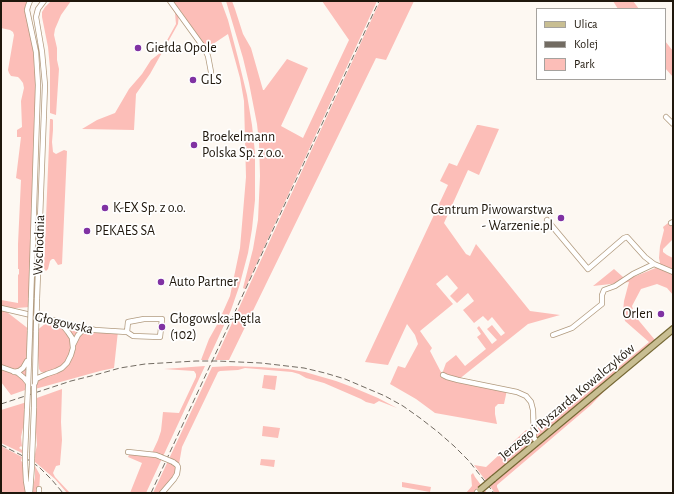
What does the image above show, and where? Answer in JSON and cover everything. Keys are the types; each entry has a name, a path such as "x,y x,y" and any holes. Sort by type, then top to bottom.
{"main road":[{"name":"Jerzego i Ryszarda Kowalczyków","path":"478,492 673,329"}],"street":[{"name":"Wschodnia","path":"29,493 26,481 25,454 38,77 35,46 27,10 30,1"},
{"name":"Wschodnia","path":"29,493 32,465 44,80 42,52 36,17 38,10 44,1"},
{"path":"170,1 204,48 208,56 211,72"},
{"path":"666,117 673,124"},
{"path":"547,220 588,269 627,237 645,257 654,264 673,272"},
{"path":"553,335 572,328 602,304 602,295 604,290 615,286 633,274 654,264"},
{"name":"Głogowska","path":"1,308 101,331 127,332 133,336 160,337 162,319 144,319 128,322 127,332"},
{"path":"50,320 60,324 67,330 72,338 73,346"},
{"path":"34,384 37,379 47,374 56,372 65,366 78,335 86,328"},
{"path":"14,372 23,368 29,357"},
{"path":"35,366 41,372 47,374"},
{"path":"1,367 23,376 28,385"},
{"path":"442,375 458,380 517,392 526,396 531,402 534,410 534,438 537,442"},
{"path":"128,452 156,455 177,465 177,474 162,493"}],"green space":[{"path":"1,1 30,1 28,6 37,60 30,307 3,309 30,330 28,389 11,395 1,382 1,300 18,303 18,244 21,180 16,178 21,137 17,137 17,130 22,127 21,101 24,88 20,79 18,77 11,76 8,70 14,35 10,30 1,28"},
{"path":"51,1 71,1 61,15 54,35 59,69 56,115 50,113 50,68 48,47 42,17 42,12"},
{"path":"167,1 221,1 228,20 238,58 247,95 252,125 255,153 255,200 248,253 231,310 208,360 201,360 209,339 230,296 240,248 246,177 244,101 240,78 228,34 207,48 178,8 176,9 179,14 178,24 150,74 136,94 134,130 82,129 97,120 115,113 129,89 142,74 151,60 160,53 176,24 175,13"},
{"path":"226,1 232,1 243,34 251,48 263,90 287,59 308,68 281,126 303,138 349,40 322,1 377,1 245,289 243,288 253,249 258,220 260,176 259,142 249,83"},
{"path":"380,1 414,1 386,60 376,58 229,360 215,360"},
{"path":"613,1 633,1 638,8 617,8"},
{"path":"666,42 673,51 673,77 666,69"},
{"path":"50,119 53,120 53,152 56,154 64,150 67,151 62,264 58,265 54,259 52,259 46,271 44,268"},
{"path":"477,125 499,129 479,175 468,170 444,223 466,254 470,256 476,244 530,311 560,315 528,324 458,380 507,390 504,404 498,404 495,407 497,424 435,413 416,399 390,384 398,366 405,368 418,344 415,335 407,324 388,365 365,362 448,185 440,181 449,163 457,166","holes":["447,275 458,288 450,296 457,303 468,293 474,301 463,310 474,323 483,316 488,321 492,317 505,333 501,336 492,325 487,329 497,340 492,344 479,326 477,328 481,334 477,337 486,349 465,366 456,355 446,363 442,374 430,351 432,348 420,331 453,304 436,284"]},
{"path":"673,219 673,239 663,249 663,252 673,258 673,295 667,288 657,284 641,289 632,306 635,316 655,340 657,338 658,341 613,382 591,405 497,485 500,493 495,493 474,465 486,467 526,430 534,431 564,406 575,403 649,342 625,321 623,312 624,301 629,282 593,286 614,269 623,277 627,278 658,267 660,263 660,246 664,230 663,227"},
{"path":"50,320 95,330 118,331 114,368 35,389 35,383 46,373 41,372 39,369 36,350 36,331"},
{"path":"205,366 146,493 130,493 142,463 128,457 130,453 151,455 161,431 163,412 179,413 196,377 194,371 164,369"},
{"path":"231,366 288,369 305,372 352,387 397,408 379,401 374,404 366,402 324,383 292,372 245,368 220,371 218,372 182,447 178,470 162,493 153,493 212,367"},
{"path":"264,375 277,376 275,390 262,388"},
{"path":"62,389 62,440 60,465 56,466 53,473 70,493 67,493 55,479 35,462 37,445 34,399"},
{"path":"27,402 21,437 22,447 21,446 19,448 22,450 22,453 1,443 1,410"},
{"path":"263,426 280,428 278,438 262,436"},
{"path":"1,446 22,457 21,461 23,462 24,478 28,493 1,493"},
{"path":"261,459 275,460 274,467 260,465"},
{"path":"35,466 40,475 39,493 32,493 35,477"},
{"path":"473,473 487,493 466,493 472,486 471,475"},
{"path":"402,482 431,487 430,492 402,487"}],"railway":[{"path":"151,493 379,1"},
{"path":"1,404 71,381 120,368 145,364 217,361 261,363 304,368 345,379 385,396 403,406 454,446 469,461 494,493"},
{"path":"1,445 21,455 39,467 63,493"}],"place":[{"name":"Giełda Opole","path":"138,48"},
{"name":"GLS","path":"193,80"},
{"name":"Broekelmann Polska Sp. z o.o.","path":"194,145"},
{"name":"K-EX Sp. z o.o.","path":"105,208"},
{"name":"Centrum Piwowarstwa - Warzenie.pl","path":"561,218"},
{"name":"PEKAES SA","path":"87,231"},
{"name":"Auto Partner","path":"161,282"},
{"name":"Orlen","path":"661,314"},
{"name":"Głogowska-Pętla (102)","path":"162,327"}]}
